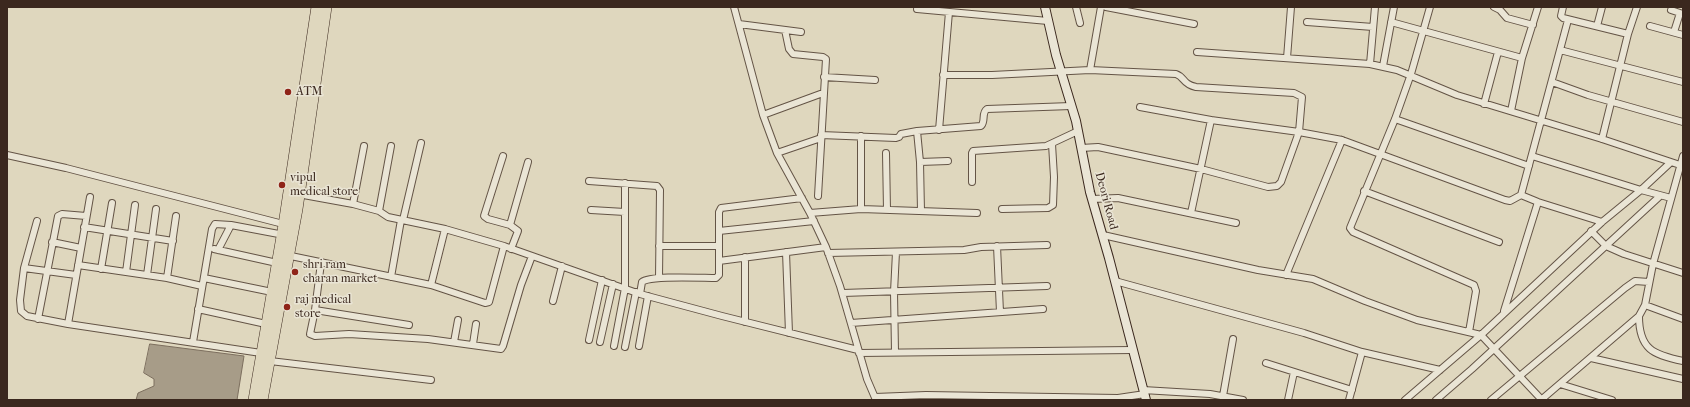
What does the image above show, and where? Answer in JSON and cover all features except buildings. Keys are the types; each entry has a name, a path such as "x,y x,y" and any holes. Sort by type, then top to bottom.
{"highway":[{"path":"294,194 317,7"},
{"path":"254,400 272,292 288,231 326,7"},
{"path":"262,400 270,361 281,258"}],"street":[{"path":"734,7 764,115 777,153 810,213 827,250 842,293 866,379 876,398 926,395 1118,398 1145,395 1210,394 1243,400"},
{"name":"Deori Road","path":"1045,7 1078,131 1092,199 1103,235 1145,395"},
{"path":"1076,7 1080,23"},
{"path":"1090,70 1101,7"},
{"path":"1106,7 1194,24"},
{"path":"1287,58 1291,7"},
{"path":"1370,64 1375,7"},
{"path":"1383,66 1394,7"},
{"path":"1430,7 1395,119 1350,226 1351,230 1474,285 1476,291 1469,332"},
{"path":"1494,7 1500,10 1507,18 1533,25"},
{"path":"1511,111 1522,58 1538,7"},
{"path":"1562,7 1561,16 1568,20 1628,34"},
{"path":"1597,26 1602,7"},
{"path":"1602,139 1628,34 1637,7"},
{"path":"916,9 1048,21"},
{"path":"1671,10 1681,14 1674,32"},
{"path":"939,130 943,74 950,12"},
{"path":"1140,107 1211,120 1299,132 1342,140 1510,201 1521,195 1542,122 1568,20"},
{"path":"1306,22 1373,27"},
{"path":"1391,22 1522,58"},
{"path":"739,24 801,32"},
{"path":"1650,26 1683,35"},
{"path":"785,30 790,49 793,54 825,58 826,62 818,196"},
{"path":"1560,50 1683,82"},
{"path":"1197,52 1383,66 1410,74 1457,95 1602,139 1670,163 1680,165"},
{"path":"1484,104 1498,52"},
{"path":"943,74 992,74 1090,70 1176,74 1181,77 1185,84 1196,88 1294,93 1302,97 1299,132 1281,182 1277,186 1268,187 1201,169 1098,147 1081,148"},
{"path":"824,76 875,80"},
{"path":"1552,82 1683,122"},
{"path":"764,115 823,93"},
{"path":"777,153 821,136 896,138 902,134 917,131 981,126 984,122 984,112 987,109 1071,106"},
{"path":"1395,119 1529,166"},
{"path":"1191,213 1211,120"},
{"path":"917,131 920,162 921,211"},
{"path":"972,182 973,151 1046,146 1078,131"},
{"path":"861,136 861,209"},
{"path":"1286,275 1342,140"},
{"path":"390,277 421,143"},
{"path":"1002,209 1048,208 1053,205 1054,177 1052,144"},
{"path":"353,204 364,146"},
{"path":"379,211 391,146"},
{"path":"886,153 887,210"},
{"path":"7,155 66,168 288,231"},
{"path":"503,156 484,216 488,219 510,225 518,233 511,249"},
{"path":"1532,156 1670,198"},
{"path":"1103,235 1286,275 1313,279 1390,311 1417,320 1481,335 1495,348 1542,400 1639,316 1645,305 1653,264 1670,198 1683,156"},
{"path":"920,162 948,161"},
{"path":"510,225 528,162"},
{"path":"1405,400 1481,335 1591,231 1641,190 1670,163"},
{"path":"589,180 657,186 660,190 659,278"},
{"path":"614,346 625,288 625,183"},
{"path":"1364,191 1499,242"},
{"path":"294,194 353,204 379,211 388,217 445,229 504,246 648,296 859,351 1132,350"},
{"path":"1521,195 1538,202 1602,222"},
{"path":"1436,400 1495,348 1660,196"},
{"path":"68,324 90,197"},
{"path":"626,347 642,281 659,278 716,278 719,275 719,212 721,208 724,206 802,198"},
{"path":"1092,199 1118,198 1236,223"},
{"path":"1504,313 1538,202"},
{"path":"101,268 112,203"},
{"path":"126,272 135,205"},
{"path":"147,275 156,209"},
{"path":"810,213 861,209 977,213"},
{"path":"591,210 625,212"},
{"path":"38,319 52,242 59,215 86,216"},
{"path":"167,278 176,216"},
{"path":"37,221 24,268 20,300 21,311 27,316 68,324 261,353"},
{"path":"719,231 814,221"},
{"path":"192,342 208,248 212,229 215,224 288,231"},
{"path":"218,250 230,225"},
{"path":"84,227 173,241"},
{"path":"431,285 445,229"},
{"path":"1591,231 1606,246 1624,254 1683,273"},
{"path":"52,242 81,248"},
{"path":"719,260 786,252 827,250 896,252 964,250 997,246 1046,245"},
{"path":"208,248 321,263 431,285 485,303 489,302 504,246"},
{"path":"659,246 719,246"},
{"path":"997,246 1000,312"},
{"path":"786,252 789,332"},
{"path":"895,352 894,292 896,252"},
{"path":"321,263 315,310 310,334 315,336 349,334 454,342 498,349 503,346 521,285 532,256"},
{"path":"745,257 745,322"},
{"path":"78,265 167,278 202,286"},
{"path":"553,301 562,266"},
{"path":"24,268 76,275"},
{"path":"204,278 272,292"},
{"path":"589,340 602,280"},
{"path":"1115,281 1304,332 1362,352 1440,370"},
{"path":"1490,400 1635,281 1650,282"},
{"path":"600,342 613,284"},
{"path":"842,293 1047,286"},
{"path":"639,346 648,296"},
{"path":"1645,305 1683,319"},
{"path":"851,323 1043,308"},
{"path":"198,309 266,324"},
{"path":"315,310 409,325"},
{"path":"1639,316 1641,338 1646,346 1660,354 1683,362"},
{"path":"454,342 458,320"},
{"path":"474,344 476,324"},
{"path":"1223,396 1233,339"},
{"path":"1349,400 1362,352"},
{"path":"1592,358 1683,379"},
{"path":"270,361 431,380"},
{"path":"1266,363 1352,390"},
{"path":"1288,400 1294,372"},
{"path":"1560,384 1612,400"}],"shaded area":[{"path":"150,344 244,356 237,400 136,400 138,393 154,386 154,379 144,373"}],"place":[{"name":"ATM","path":"288,92"},
{"name":"vipul medical store","path":"282,185"},
{"name":"shri ram charan market","path":"295,272"},
{"name":"raj medical store","path":"287,307"}]}
